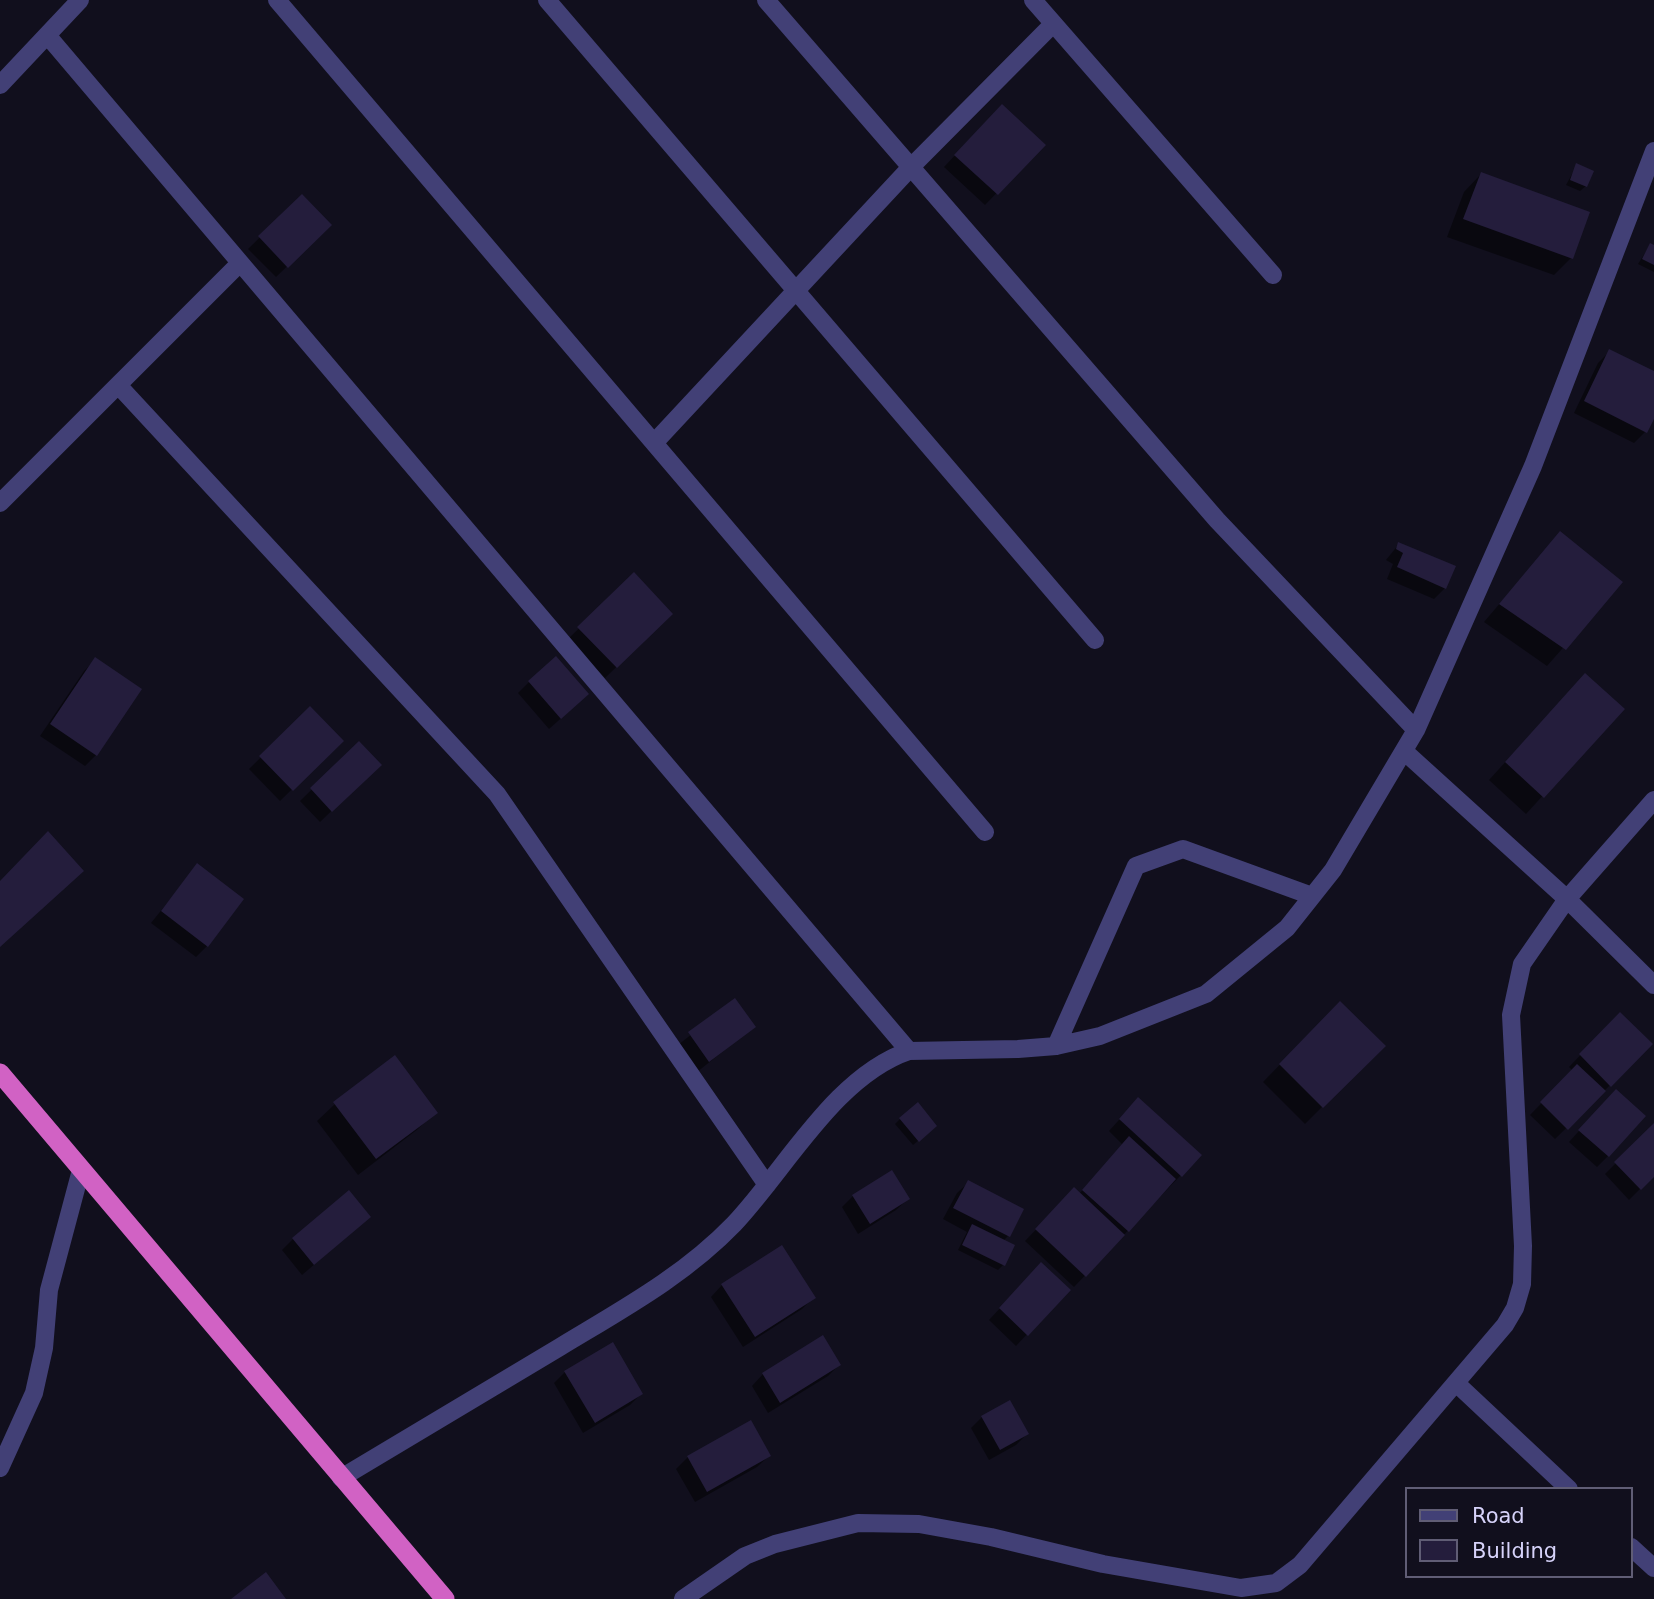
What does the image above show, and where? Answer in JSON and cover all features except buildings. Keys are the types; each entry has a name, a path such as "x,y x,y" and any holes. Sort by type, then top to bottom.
{"highway":[{"path":"2,1082 445,1599"}],"street":[{"path":"0,85 80,0"},
{"path":"277,0 985,832"},
{"path":"547,0 1095,640"},
{"path":"766,0 1217,520 1416,730"},
{"path":"1033,0 1273,275"},
{"path":"654,443 911,167 1053,24"},
{"path":"47,35 909,1051"},
{"path":"341,1478 639,1300 690,1265 733,1225 850,1087 888,1058 909,1051 1056,1046 1100,1036 1206,994 1287,928 1333,870 1416,730 1533,466 1654,151"},
{"path":"0,503 240,263"},
{"path":"118,385 497,793 767,1185"},
{"path":"1405,752 1567,899 1654,985"},
{"path":"683,1599 745,1556 775,1544 858,1524 919,1524 990,1537 1103,1564 1241,1588 1276,1583 1300,1565 1505,1325 1514,1308 1521,1284 1523,1246 1511,1015 1522,964 1567,899 1654,800"},
{"path":"1056,1046 1136,866 1182,849 1312,896"},
{"path":"0,1468 34,1393 44,1348 49,1290 80,1170"},
{"path":"1456,1383 1567,1487"},
{"path":"1633,1549 1654,1568"}]}
